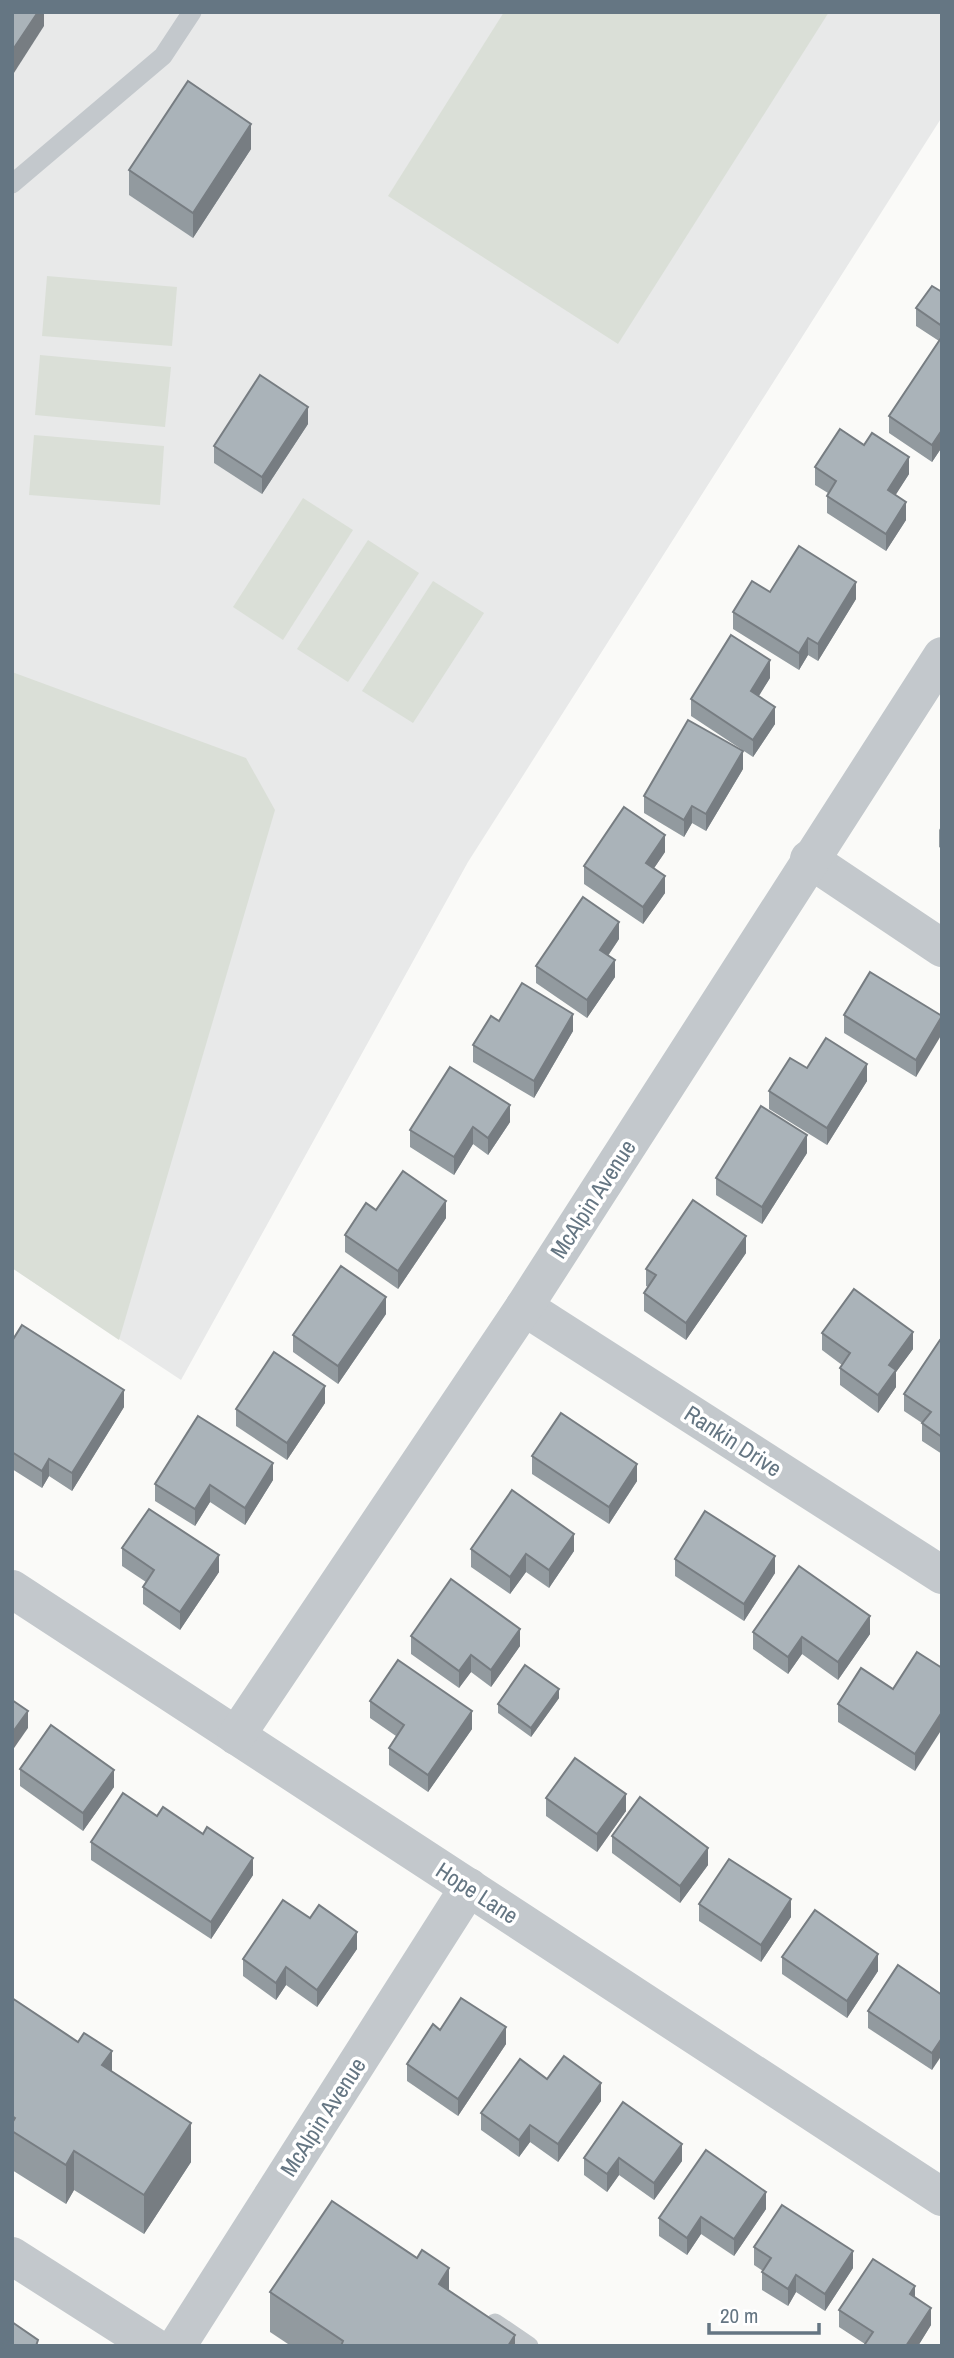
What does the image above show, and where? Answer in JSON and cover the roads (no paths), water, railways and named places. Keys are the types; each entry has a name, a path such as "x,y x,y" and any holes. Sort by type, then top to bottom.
{"street":[{"name":"McAlpin Avenue","path":"236,1736 524,1307 809,859 942,656"},
{"path":"809,859 942,948"},
{"name":"Rankin Drive","path":"524,1307 942,1575"},
{"name":"Hope Lane","path":"12,1589 942,2197"},
{"name":"McAlpin Avenue","path":"177,2346 469,1887"},
{"path":"12,2256 153,2346"}],"lane":[{"path":"12,184 163,56 192,12"},
{"path":"484,2316 529,2346"}]}
